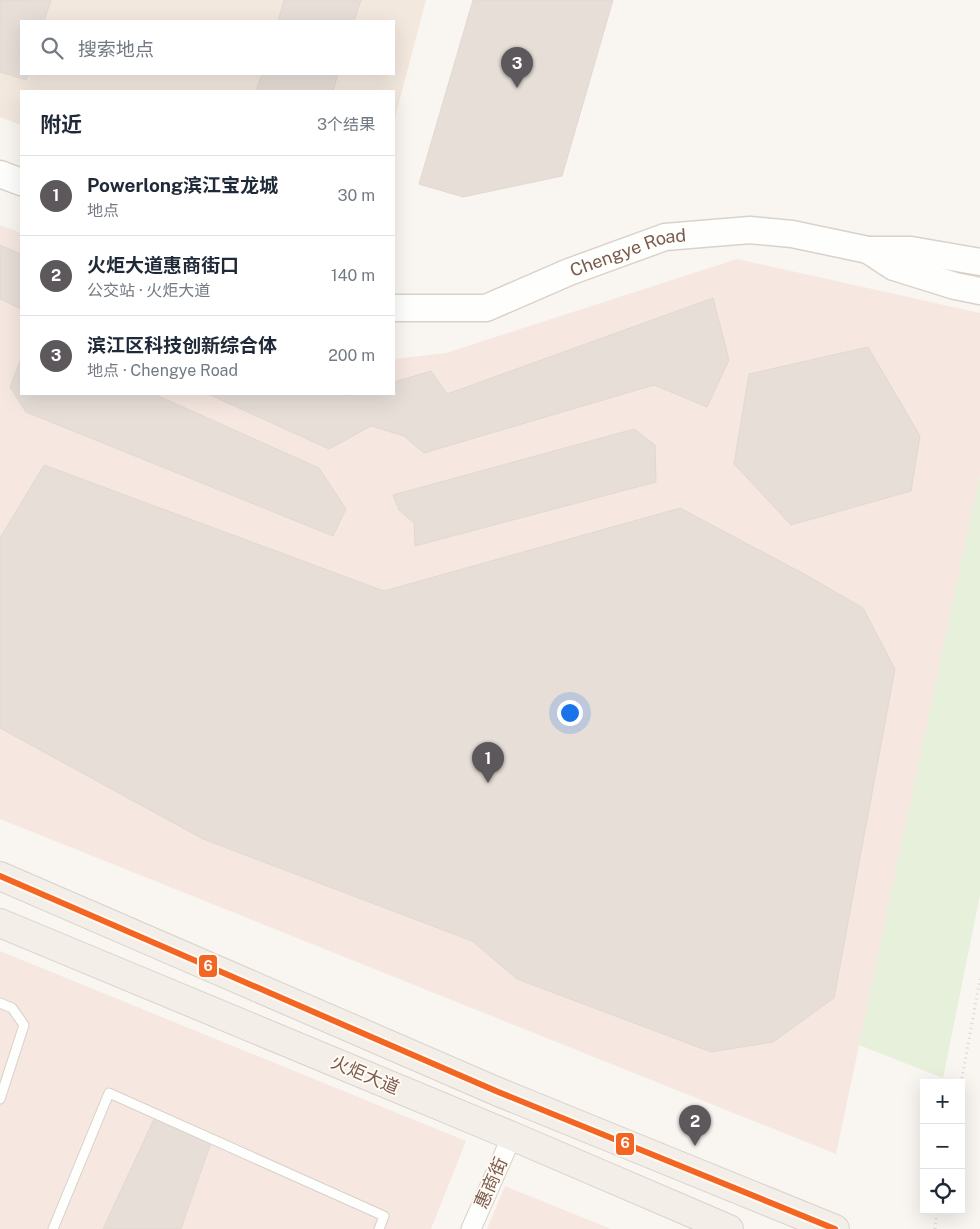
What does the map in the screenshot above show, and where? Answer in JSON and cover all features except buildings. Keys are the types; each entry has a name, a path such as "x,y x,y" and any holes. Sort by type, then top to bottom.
{"main road":[{"path":"0,876 496,1091 835,1229"},
{"name":"火炬大道","path":"0,923 512,1136 729,1229"}],"street":[{"path":"0,174 20,182"},
{"name":"Chengye Road","path":"395,308 486,308 569,272 665,237 750,230 792,234 868,250 911,250 980,262"},
{"name":"Chengye Road","path":"868,250 894,267 955,286 980,290"},
{"name":"惠商街","path":"471,1229 512,1136"}],"lane":[{"path":"0,1003 12,1008 24,1025 0,1099"},
{"path":"53,1229 109,1093 384,1216 379,1229"}],"path":[{"path":"962,1079 980,979"},
{"path":"935,1229 937,1214"}],"shaded area":[{"path":"0,0 426,0 395,117 395,90 20,90 20,125 0,117"},
{"path":"0,225 20,233 20,395 395,395 395,359 446,353 737,259 980,313 980,475 836,1154 0,819"},
{"path":"0,951 466,1141 431,1229 0,1229"},
{"path":"505,1186 611,1229 487,1229"}],"green space":[{"path":"980,475 980,895 943,1078 859,1045"}],"transit line":[{"name":"6","path":"0,876 496,1091 835,1229"}],"place":[{"name":"滨江区科技创新综合体","path":"517,88"},
{"name":"Powerlong滨江宝龙城","path":"488,783"},
{"name":"火炬大道惠商街口","path":"695,1146"}]}
